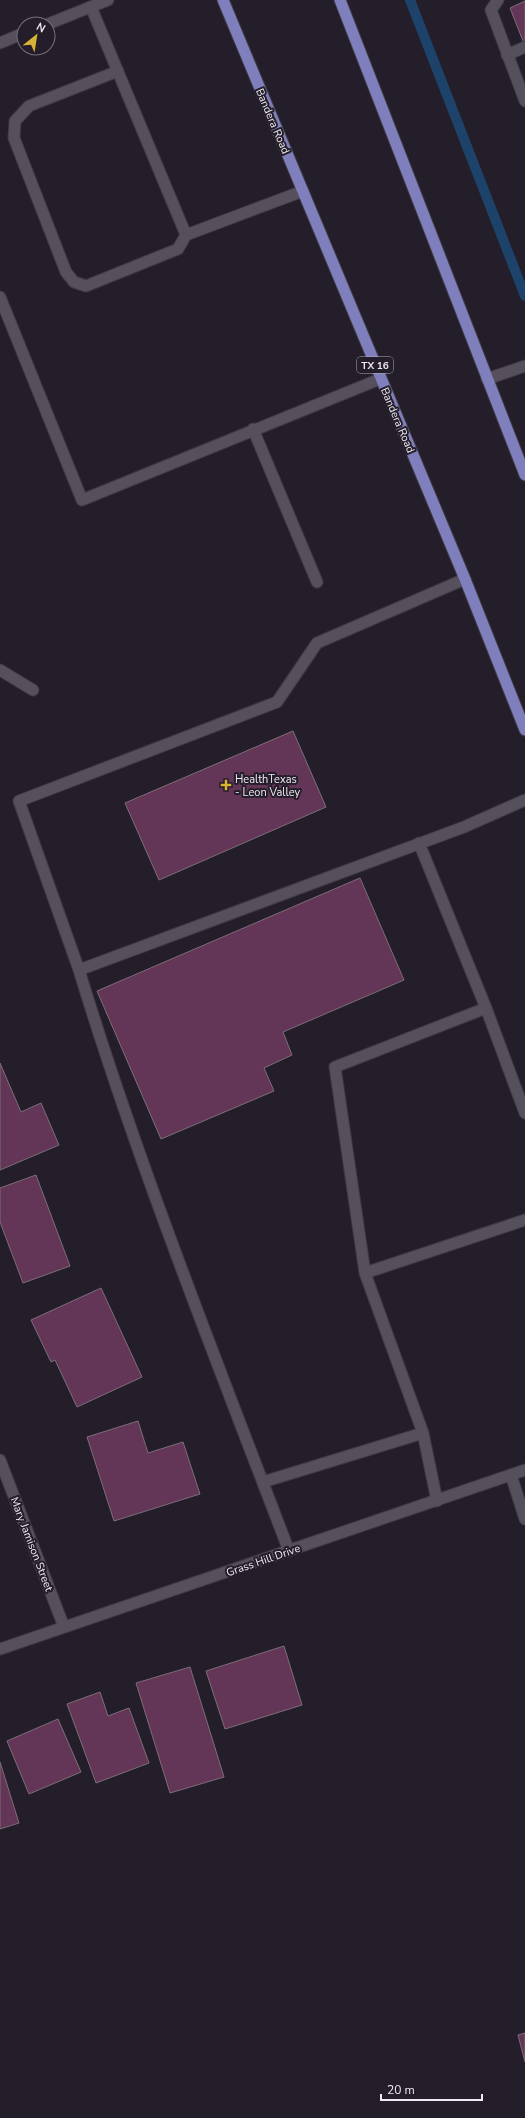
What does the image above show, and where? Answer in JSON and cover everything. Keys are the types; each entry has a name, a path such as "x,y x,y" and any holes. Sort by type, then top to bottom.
{"main road":[{"name":"Bandera Road","path":"223,0 380,379 465,579 525,730"},
{"path":"340,0 525,476"}],"street":[{"path":"56,21 108,0"},
{"path":"498,0 492,10 507,55 522,87 525,101"},
{"path":"91,7 186,235"},
{"path":"0,43 16,37"},
{"path":"507,55 525,47"},
{"path":"118,71 29,106 15,121 14,138 66,272 74,282 86,286 178,249 186,235 302,191"},
{"path":"0,297 82,500 253,429 380,379"},
{"path":"488,379 525,366"},
{"path":"253,429 317,582"},
{"path":"289,1551 190,1289 104,1052 79,970 18,801 277,702 317,643 465,579"},
{"path":"0,670 33,690"},
{"path":"79,970 464,827 525,800"},
{"path":"419,843 486,1008 525,1113"},
{"path":"437,1501 423,1432 365,1273 336,1067 486,1008"},
{"path":"365,1273 525,1220"},
{"path":"263,1482 423,1432"},
{"name":"Mary Jamison Street","path":"0,1460 64,1627"},
{"name":"Grass Hill Drive","path":"0,1649 525,1470"},
{"path":"511,1476 525,1519"}],"building":[{"path":"525,1 525,46 510,8"},
{"path":"293,731 326,807 159,880 125,803"},
{"path":"360,878 404,980 283,1032 292,1055 264,1068 274,1091 161,1139 97,991"},
{"path":"0,1063 21,1112 41,1103 59,1145 0,1170"},
{"path":"36,1175 70,1266 23,1283 0,1222 0,1188"},
{"path":"101,1288 142,1377 77,1407 55,1360 51,1362 31,1320"},
{"path":"138,1421 148,1453 183,1442 200,1494 114,1521 87,1437"},
{"path":"284,1646 302,1705 225,1729 206,1671"},
{"path":"190,1667 224,1777 170,1793 136,1683"},
{"path":"100,1692 108,1716 129,1708 149,1763 96,1783 67,1704"},
{"path":"58,1719 81,1772 29,1794 7,1741"},
{"path":"0,1762 19,1823 0,1829"},
{"path":"525,2033 525,2062 518,2035"}],"waterway":[{"path":"410,0 525,296"}],"place":[{"name":"HealthTexas - Leon Valley","path":"226,785"}]}
